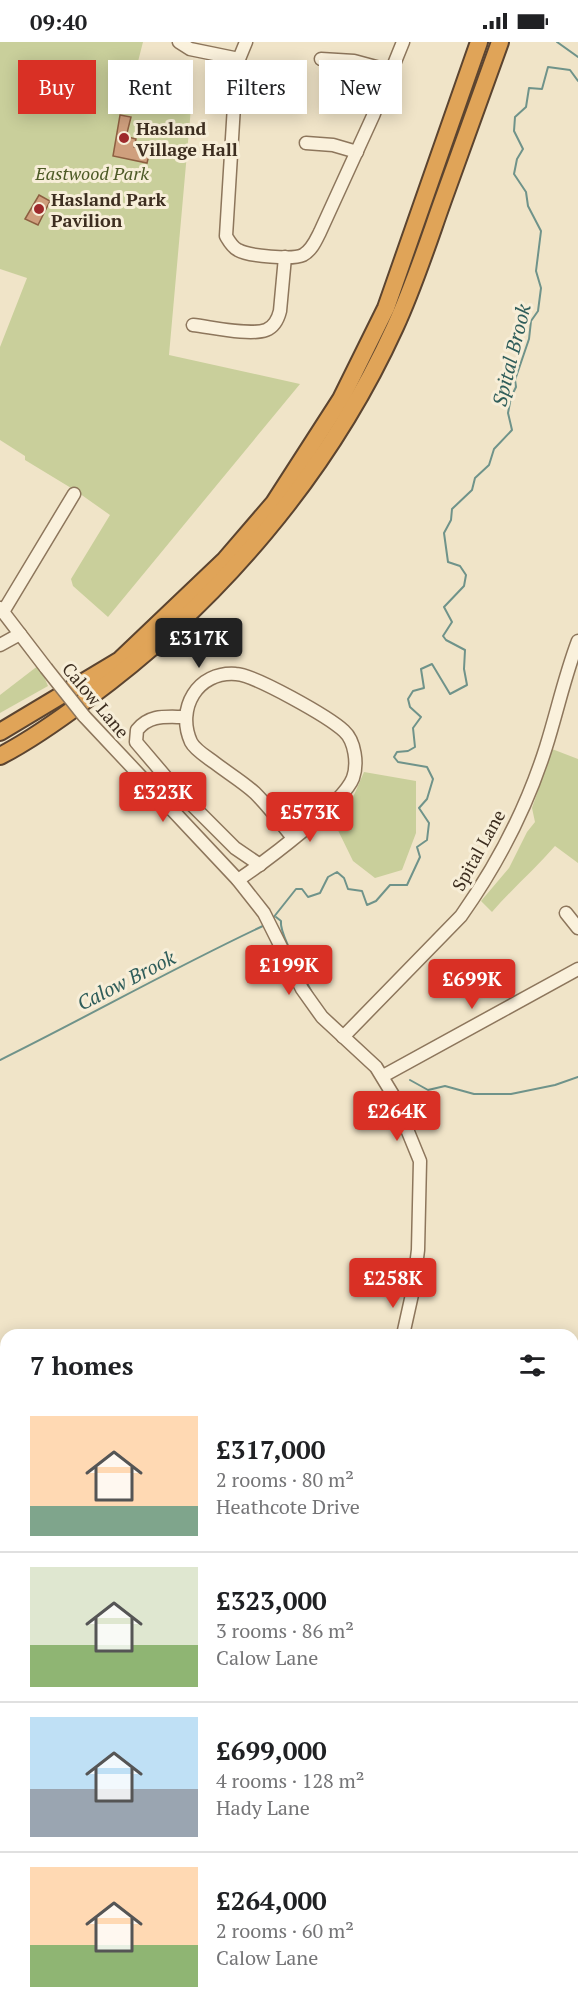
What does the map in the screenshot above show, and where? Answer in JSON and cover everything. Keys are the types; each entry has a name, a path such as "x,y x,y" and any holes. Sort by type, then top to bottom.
{"highway":[{"path":"0,732 120,660 225,560 274,502 341,399 386,308 479,42"},
{"path":"0,756 47,728 122,674 184,619 266,531 318,462 354,409 395,326 420,267 500,42"}],"street":[{"path":"179,42 190,49 238,59"},
{"path":"246,42 238,59 225,218 226,236 229,243 238,250 285,257 304,254 310,249 373,114"},
{"path":"396,60 403,42"},
{"path":"313,147 346,147 357,152"},
{"path":"193,325 208,322 259,331 274,324 278,319 282,299 285,257"},
{"path":"2,610 74,494"},
{"name":"Calow Lane","path":"2,610 84,717 238,879 264,913 302,989 322,1017 383,1076 409,1131 420,1161 418,1250 413,1290 404,1329"},
{"path":"0,645 20,634"},
{"name":"Spital Lane","path":"343,1037 461,916 511,834 546,748 578,640"},
{"path":"238,879 260,865 293,838 344,793 353,777 355,761 353,746 344,731 313,710 239,674 216,676 198,686 189,701 185,717 192,745 254,793 293,838"},
{"name":"Calow Lane","path":"185,717 147,719 136,730 135,742 176,789 235,848 260,865"},
{"path":"566,913 578,927"},
{"path":"383,1076 578,969"}],"green space":[{"name":"Eastwood Park","path":"0,42 143,42 138,60 108,60 108,114 190,114 169,355 300,384 108,617 73,586 71,579 110,515 25,460 25,456 0,440 0,347 27,278 0,269"},
{"path":"39,665 48,686 0,713 0,695"},
{"path":"552,749 578,759 578,863 555,846 492,912 481,901 509,868 527,832 535,822 532,808"},
{"path":"364,772 416,781 416,833 402,870 375,878 353,861 332,818 354,795"}],"building":[{"name":"Hasland Village Hall","path":"120,115 131,117 128,137 136,139 134,147 150,151 147,163 113,156"},
{"name":"Hasland Park Pavilion","path":"39,195 50,201 38,225 25,219"}],"waterway":[{"name":"Spital Brook","path":"557,42 578,57"},
{"name":"Spital Brook","path":"273,918 296,889 302,889 308,897 320,893 328,877 337,872 344,878 348,889 362,891 367,905 376,901 390,885 407,885 420,857 417,847 427,840 429,823 419,808 427,799 433,779 427,767 398,762 394,757 397,752 408,751 415,747 413,728 421,717 410,707 408,699 413,691 424,688 421,669 432,664 450,694 467,685 464,669 465,650 443,636 452,622 444,607 464,586 466,575 460,566 448,562 444,533 451,520 452,509 472,490 475,478 489,465 494,449 512,430 508,413 511,397 516,387 515,380 529,339 531,321 538,311 541,288 536,271 541,231 528,206 526,192 514,174 517,159 523,149 514,131 515,117 526,107 529,88 542,89 548,67 570,70 578,81"},
{"path":"276,917 281,921 281,928 288,946 313,994"},
{"name":"Calow Brook","path":"0,1060 265,925"},
{"path":"323,1009 331,1018"},
{"path":"410,1080 428,1090 445,1086 474,1094 511,1094 555,1085 578,1077"}],"place":[{"name":"Hasland Village Hall","path":"124,138"},
{"name":"Hasland Park Pavilion","path":"39,209"}]}
